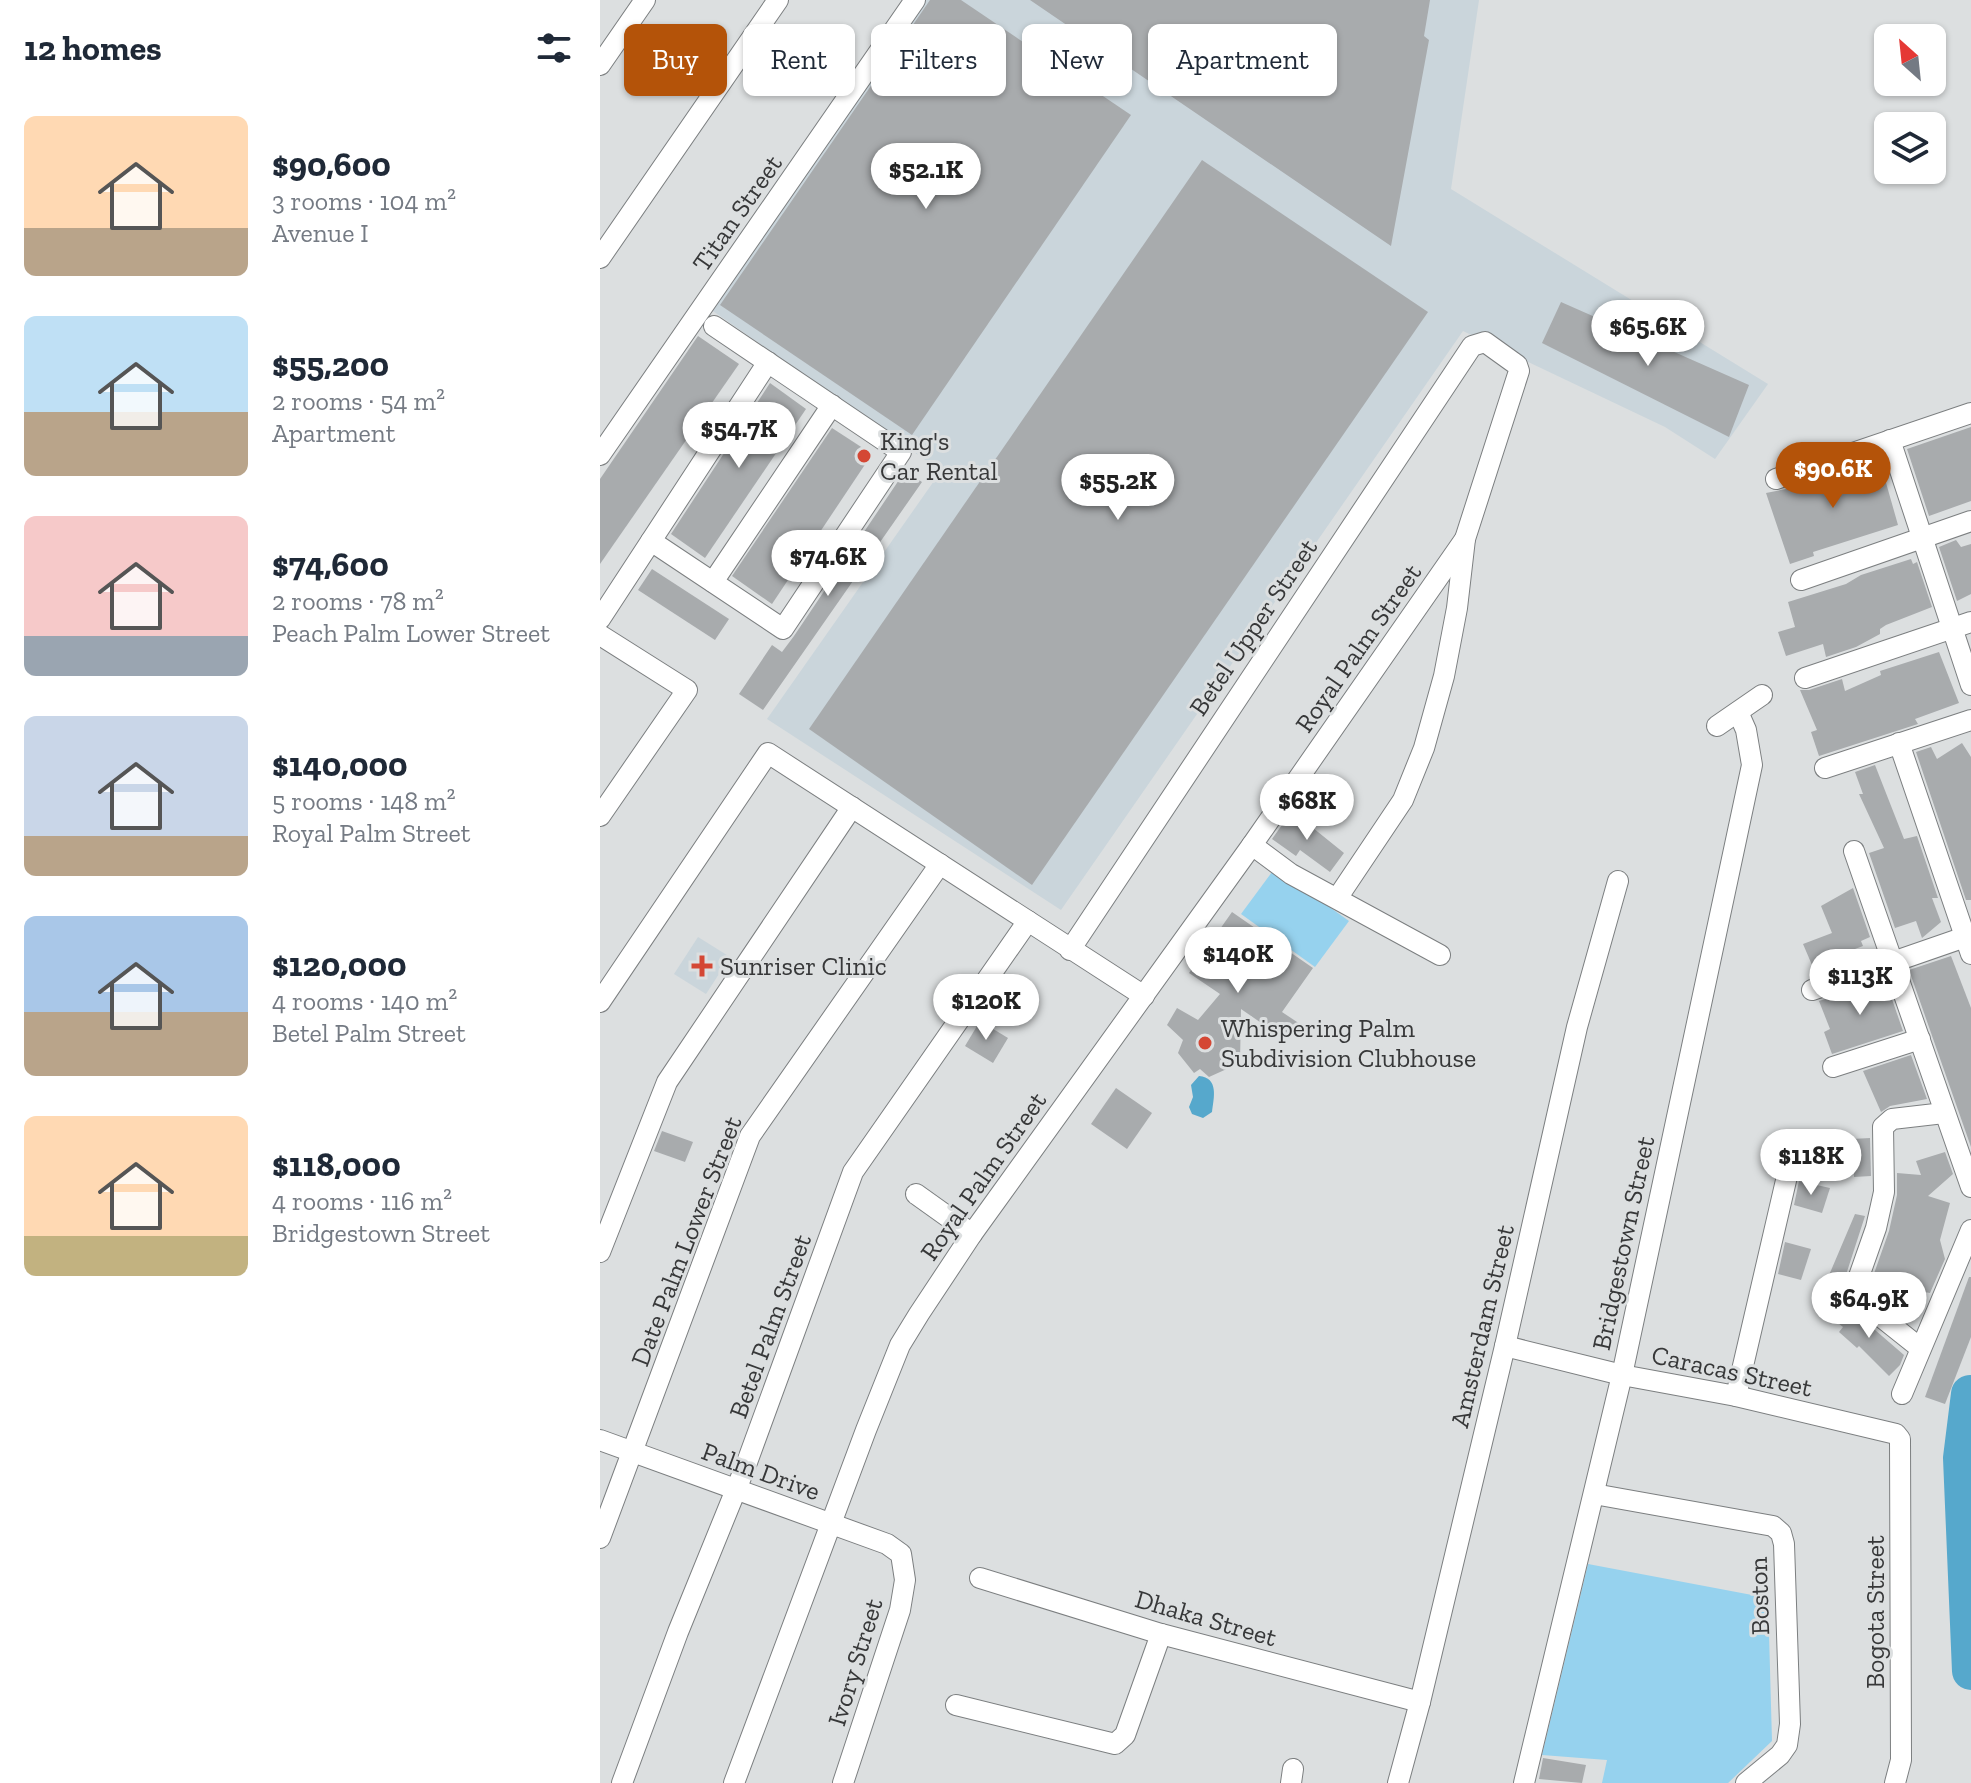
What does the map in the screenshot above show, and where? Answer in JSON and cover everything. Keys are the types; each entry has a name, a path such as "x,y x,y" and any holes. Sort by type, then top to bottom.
{"street":[{"path":"600,65 645,0"},
{"path":"600,258 778,0"},
{"name":"Titan Street","path":"600,455 915,0"},
{"path":"651,541 783,629 901,452 714,326"},
{"name":"Betel Upper Street","path":"1070,950 1472,346 1485,342 1517,365 1519,371 1465,539"},
{"path":"600,619 768,362"},
{"path":"713,582 832,405"},
{"path":"1776,479 1971,413"},
{"path":"1890,440 1923,538 1962,625 1971,685"},
{"path":"1801,580 1971,521"},
{"path":"1338,897 1403,800 1424,748 1444,676 1457,608 1465,539"},
{"name":"Royal Palm Street","path":"734,1783 900,1345 972,1234 1252,845 1465,539"},
{"path":"1805,678 1962,625"},
{"path":"600,635 687,690 600,816"},
{"path":"1717,726 1762,695"},
{"name":"Bridgestown Street","path":"1524,1783 1622,1375 1752,765 1746,730 1738,712"},
{"path":"1825,768 1971,720"},
{"path":"1812,990 1893,961 1969,942 1899,743"},
{"path":"600,1002 768,753 1144,996"},
{"path":"600,1252 667,1082 852,807"},
{"path":"1252,845 1291,874 1440,955"},
{"path":"1854,851 1971,1187"},
{"name":"Date Palm Lower Street","path":"600,1538 717,1219 755,1127 940,864"},
{"name":"Amsterdam Street","path":"1398,1783 1505,1346 1577,1027 1618,881"},
{"name":"Betel Palm Street","path":"622,1783 736,1489 853,1172 1028,921"},
{"path":"1833,1067 1920,1039"},
{"path":"1920,1348 1861,1301 1856,1285 1876,1228 1884,1192 1883,1127 1892,1119 1944,1113"},
{"path":"1736,1396 1794,1146"},
{"path":"916,1194 972,1234"},
{"path":"1902,1394 1970,1236"},
{"name":"Caracas Street","path":"1505,1346 1622,1375 1736,1396 1891,1432 1900,1439"},
{"name":"Bogota Street","path":"1895,1783 1901,1760 1900,1439"},
{"name":"Palm Drive","path":"600,1440 887,1544 901,1554"},
{"name":"Boston","path":"1594,1494 1773,1526 1781,1533 1784,1544 1790,1724 1787,1745 1780,1755 1746,1783"},
{"name":"Ivory Street","path":"843,1783 900,1610 905,1580 901,1554"},
{"name":"Dhaka Street","path":"980,1578 1161,1634 1420,1702"},
{"path":"956,1705 1115,1744 1125,1735 1161,1634"}],"shaded area":[{"path":"924,0 1479,0 1451,189 1768,384 1715,459 1665,427 1463,331 1061,910 767,719 941,471 710,309 871,77 871,96 1006,96 1006,24 907,24"},
{"path":"1275,868 1349,921 1315,967 1241,914"},
{"name":"Sunriser Clinic","path":"698,937 730,957 706,994 674,974"},
{"path":"1199,1076 1210,1080 1214,1089 1212,1112 1203,1118 1192,1114 1189,1107 1193,1097 1191,1085"},
{"path":"1588,1564 1768,1598 1772,1741 1728,1783 1602,1783 1607,1760 1542,1755"}],"building":[{"path":"930,0 961,0 996,24 913,24"},
{"path":"1030,0 1430,0 1424,36 1429,40 1391,246 1171,96 1337,96 1337,24 1148,24 1148,80 1132,70 1132,24 1065,24"},
{"path":"1006,30 1022,41 1022,96 1103,96 1131,115 912,435 720,305 871,86 871,96 1006,96"},
{"path":"1202,160 1428,312 1032,885 809,729"},
{"path":"1561,302 1749,385 1729,437 1542,343"},
{"path":"698,336 739,364 600,564 600,479"},
{"path":"770,383 806,409 705,558 671,534"},
{"path":"1971,427 1971,501 1929,516 1907,449"},
{"path":"832,428 872,454 772,604 732,576"},
{"path":"1879,458 1898,525 1813,552 1814,556 1790,564 1766,493 1791,488"},
{"path":"905,471 922,482 763,710 739,694 772,645 782,652 794,636"},
{"path":"1956,540 1961,547 1971,544 1971,594 1957,601 1939,547"},
{"path":"1911,559 1913,564 1917,562 1932,607 1886,625 1880,629 1880,634 1856,647 1826,657 1823,644 1786,656 1778,632 1795,627 1788,602"},
{"path":"652,569 729,619 715,640 638,590"},
{"path":"1939,652 1959,703 1915,719 1918,724 1819,756 1811,732 1817,730 1800,690 1842,679 1845,691 1881,675 1880,671"},
{"path":"1962,743 1971,757 1971,900 1966,900 1916,752 1931,747 1937,759"},
{"path":"1875,765 1904,839 1917,836 1938,898 1932,898 1941,922 1922,938 1916,921 1895,928 1869,853 1884,848 1859,794 1863,794 1855,772"},
{"path":"1292,811 1344,853 1330,872 1300,850 1296,856 1272,839"},
{"path":"1853,888 1870,937 1861,941 1863,946 1812,965 1803,944 1832,933 1821,906"},
{"path":"1232,912 1313,968 1282,1012 1300,1024 1290,1038 1272,1027 1270,1029 1241,1009 1240,1063 1209,1077 1200,1069 1194,1073 1178,1053 1183,1040 1167,1025 1177,1008 1198,1020 1220,994 1189,973"},
{"path":"1951,956 1971,1008 1971,1147 1909,970"},
{"path":"1885,979 1903,1031 1832,1054 1824,1032 1830,1029 1819,1001"},
{"path":"980,1021 1008,1038 993,1063 965,1046"},
{"path":"1911,1055 1927,1099 1890,1106 1881,1112 1863,1071"},
{"path":"1116,1088 1152,1113 1127,1149 1091,1124"},
{"path":"662,1131 693,1142 685,1162 654,1151"},
{"path":"1870,1138 1871,1176 1854,1177 1852,1139"},
{"path":"1945,1152 1953,1174 1928,1196 1950,1203 1940,1240 1945,1259 1930,1293 1919,1291 1907,1321 1872,1293 1870,1285 1889,1231 1897,1195 1897,1173 1921,1175 1916,1161"},
{"path":"1799,1181 1830,1188 1822,1213 1794,1205"},
{"path":"1855,1214 1865,1216 1844,1281 1847,1299 1826,1291 1824,1287"},
{"path":"1785,1242 1811,1249 1801,1280 1778,1274"},
{"path":"1969,1277 1971,1337 1945,1404 1925,1397"},
{"path":"1848,1303 1853,1311 1904,1355 1900,1365 1889,1376 1859,1346 1857,1348 1839,1332 1843,1327 1833,1319"},
{"path":"1543,1758 1586,1765 1582,1783 1539,1779"}],"waterway":[{"path":"1970,1394 1962,1458 1971,1671"}],"place":[{"name":"King's Car Rental","path":"864,456"},
{"name":"Sunriser Clinic","path":"702,966"},
{"name":"Whispering Palm Subdivision Clubhouse","path":"1205,1043"}]}
